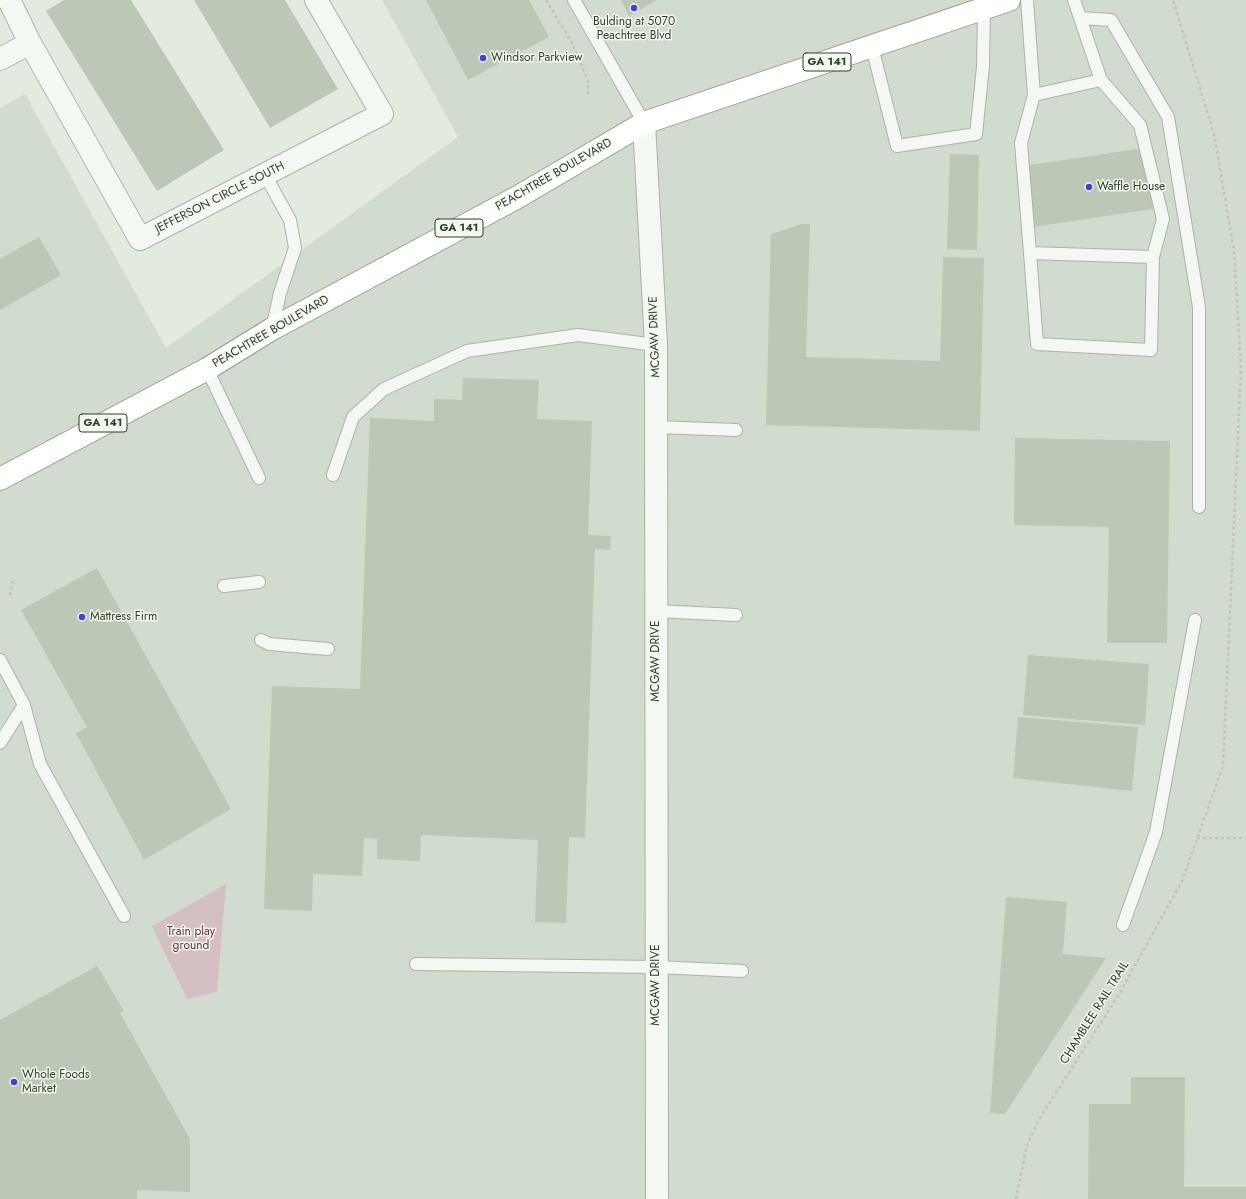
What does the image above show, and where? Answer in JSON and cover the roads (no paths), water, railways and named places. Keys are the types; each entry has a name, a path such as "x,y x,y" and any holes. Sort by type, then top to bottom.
{"highway":[{"name":"PEACHTREE BOULEVARD","path":"0,479 207,369 272,329 516,198 644,123 1009,0"}],"street":[{"name":"JEFFERSON CIRCLE SOUTH","path":"9,0 30,43 140,239 382,114 316,0"},
{"path":"0,59 30,43"},
{"name":"MCGAW DRIVE","path":"644,123 656,345 657,1199"}],"lane":[{"path":"574,0 644,123"},
{"path":"1027,0 1034,95 1021,143 1037,344 1150,350 1153,257 1163,219 1140,125 1101,80 1074,0"},
{"path":"872,47 897,146 976,134 983,67 984,8"},
{"path":"1080,18 1111,20 1168,117 1199,307 1199,507"},
{"path":"1034,95 1101,80"},
{"path":"265,174 290,220 295,248 280,293 272,329"},
{"path":"1030,253 1153,257"},
{"path":"333,475 353,417 384,389 467,351 578,335 656,345"},
{"path":"207,369 259,478"},
{"path":"656,427 736,430"},
{"path":"224,586 259,582"},
{"path":"656,611 736,615"},
{"path":"1123,925 1156,832 1195,620"},
{"path":"261,640 269,644 328,649"},
{"path":"0,660 24,704 40,764 124,916"},
{"path":"0,743 24,704"},
{"path":"416,964 656,967 742,971"}],"place":[{"name":"Bulding at 5070 Peachtree Blvd","path":"634,8"},
{"name":"Windsor Parkview","path":"483,58"},
{"name":"Waffle House","path":"1089,187"},
{"name":"Mattress Firm","path":"82,617"},
{"name":"Whole Foods Market","path":"14,1082"}],"park label":[{"name":"Train play ground","path":"191,939"}]}
